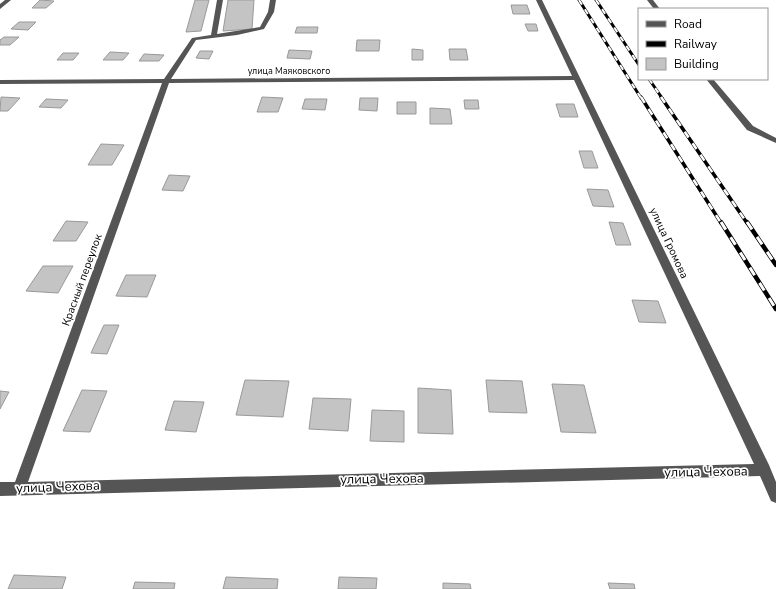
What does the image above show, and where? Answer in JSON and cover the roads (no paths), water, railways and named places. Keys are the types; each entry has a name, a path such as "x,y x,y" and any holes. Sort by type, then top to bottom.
{"street":[{"path":"0,7 8,0"},
{"path":"214,36 220,0"},
{"name":"Красный переулок","path":"19,488 166,81 194,39 244,34 262,28 271,12 273,0"},
{"name":"улица Громова","path":"539,0 776,496"},
{"path":"650,0 656,8"},
{"name":"улица Маяковского","path":"0,82 577,78"},
{"path":"710,80 750,128 776,141"},
{"name":"улица Чехова","path":"0,489 764,470"}],"railway":[{"path":"579,0 641,98"},
{"path":"596,0 638,63"},
{"path":"650,80 662,98"},
{"path":"641,97 721,223"},
{"path":"661,97 747,223"},
{"path":"721,222 776,309"},
{"path":"747,222 776,265"}]}
